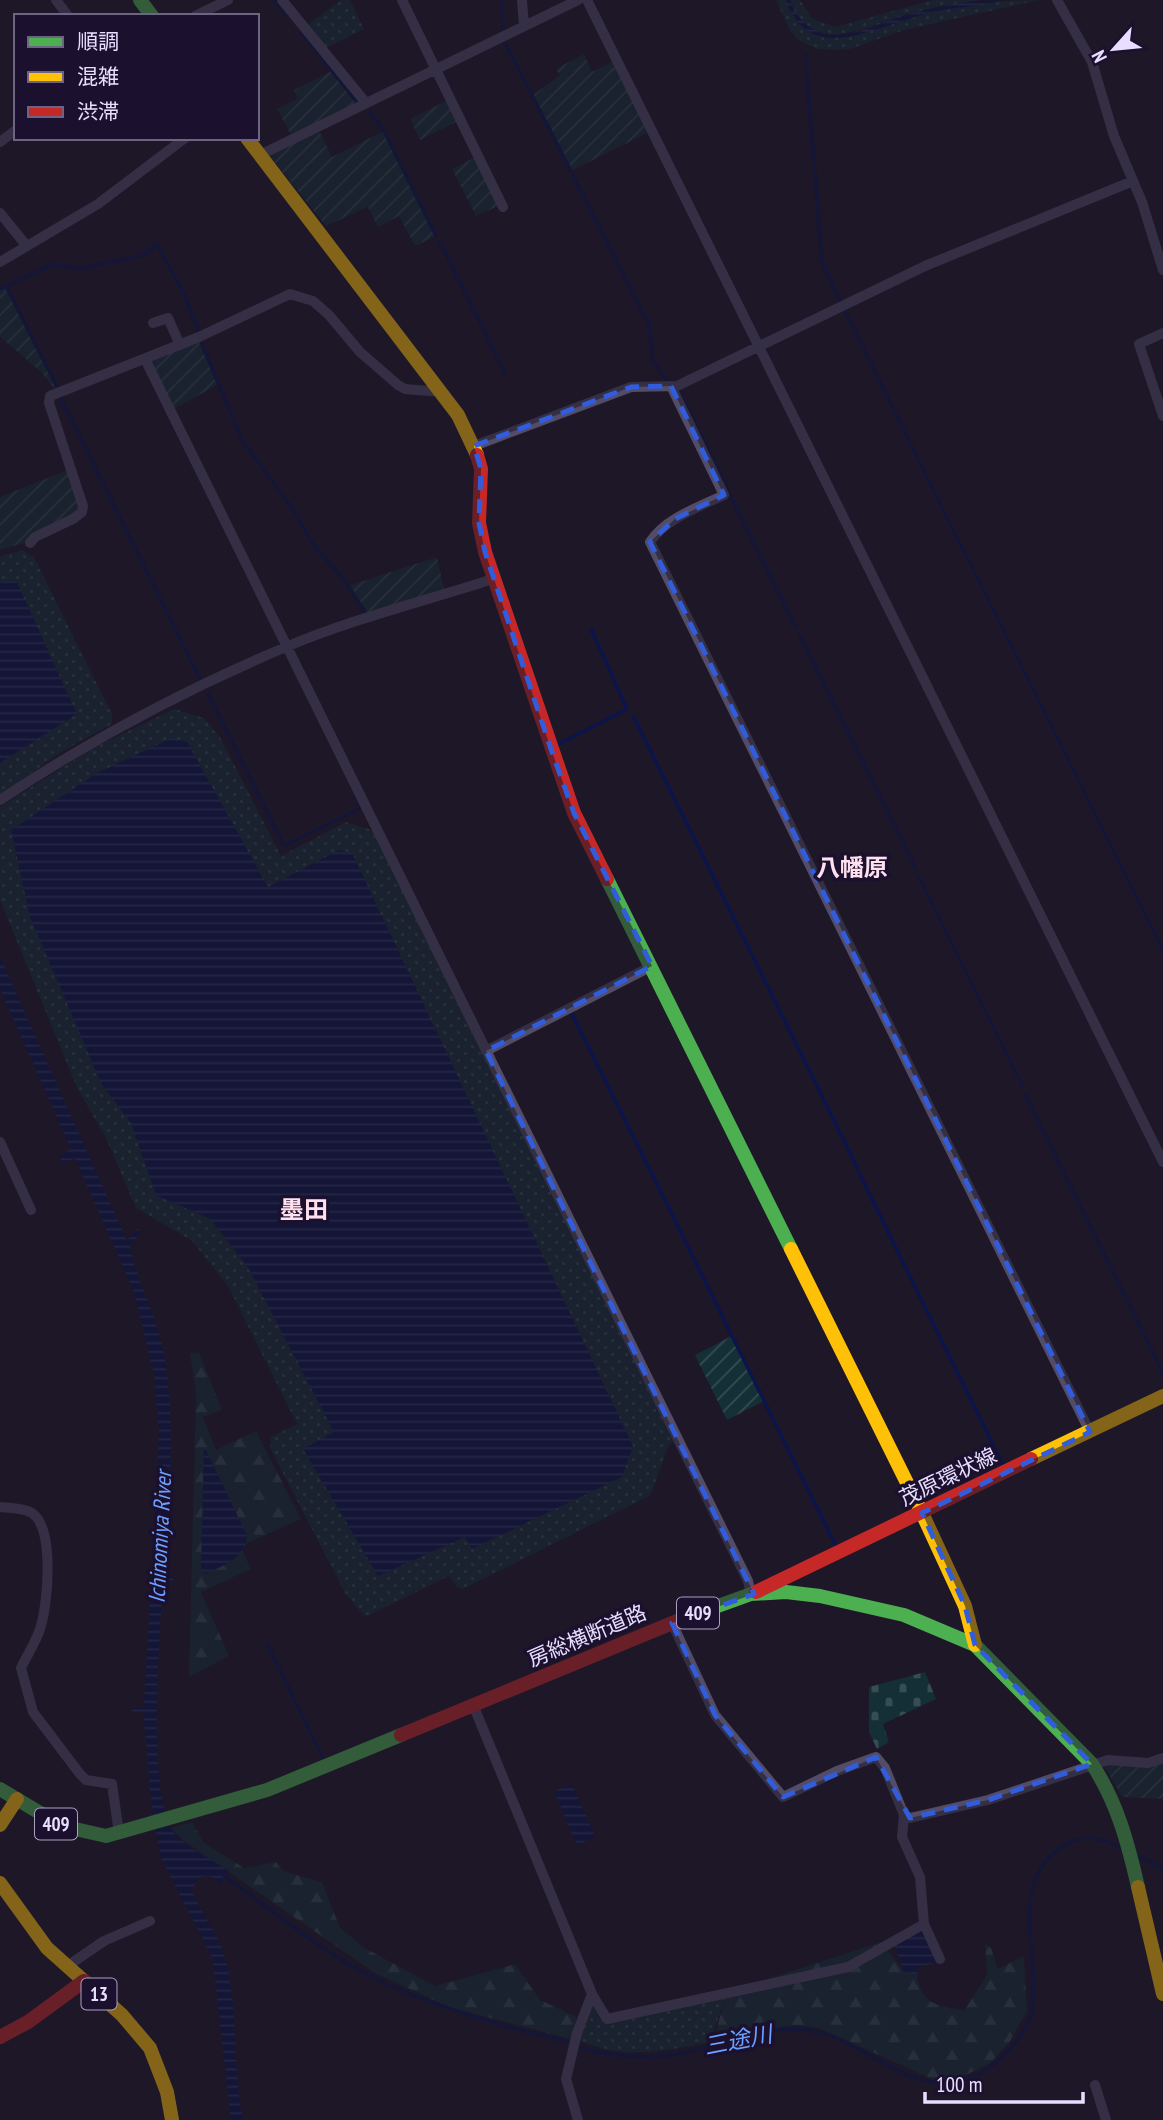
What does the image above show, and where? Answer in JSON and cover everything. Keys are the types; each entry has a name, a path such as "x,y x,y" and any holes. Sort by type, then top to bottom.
{"main road":[{"path":"249,140 443,392 474,446 481,469 479,523 493,579 503,598 574,813 922,1513 965,1606 975,1645"},
{"name":"茂原環状線","path":"751,1594 1163,1396"},
{"name":"房総横断道路","path":"0,1789 64,1829 80,1835 106,1836 119,1833 199,1812 267,1790 474,1707 672,1623 751,1594 786,1592 820,1596 892,1612 975,1645 1092,1764 1118,1808 1163,1994"},
{"path":"0,1825 17,1799"},
{"name":"13","path":"0,1883 23,1918 66,1967 126,2015 140,2033 160,2067 172,2120"},
{"path":"0,2037 28,2022 84,1981"}],"street":[{"path":"199,14 228,0"},
{"path":"282,0 366,103"},
{"path":"402,0 503,207"},
{"path":"522,0 524,26"},
{"path":"260,155 578,0"},
{"path":"587,0 1163,1162"},
{"path":"1057,0 1092,62 1114,136 1143,202 1163,270"},
{"path":"164,140 171,149"},
{"path":"0,262 98,204 182,140"},
{"path":"474,446 631,387 671,386 760,347 925,266 1133,181"},
{"path":"0,213 26,245"},
{"path":"30,543 35,537 78,516 83,506 49,403 50,396 180,345 279,297 296,294 313,301 329,314 343,334 391,381 405,389 443,392"},
{"path":"153,323 168,318 180,345"},
{"path":"1163,333 1139,344 1163,416"},
{"path":"145,359 743,1570 751,1594"},
{"path":"671,386 724,495 675,519 657,531 650,542 1090,1432"},
{"path":"0,800 120,726 287,647 493,579"},
{"path":"486,1051 652,966"},
{"path":"0,1142 3,1155 31,1210"},
{"path":"0,1507 29,1511 37,1517 45,1544 48,1579 40,1630 21,1668 33,1712 86,1780 112,1784 119,1833"},
{"path":"672,1623 715,1715 783,1797 837,1771 876,1757 886,1768 904,1815 902,1837 920,1877 924,1924 940,1959"},
{"path":"474,1707 592,1994 607,2019 848,1967 924,1924"},
{"path":"904,1815 910,1818 988,1800 1108,1760 1148,1763 1163,1758"},
{"path":"66,1967 104,1941 150,1922"},
{"path":"578,2120 566,2078 577,2033 592,1994"},
{"path":"1095,2085 1106,2120"}],"highlighted area":[{"path":"671,386 724,495 675,519 650,542 1090,1432 922,1513 965,1606 975,1645 1092,1764 988,1800 910,1818 876,1757 783,1797 715,1715 672,1623 754,1594 486,1051 652,966 574,813 552,752 485,552 479,523 481,469 474,446 631,387"}],"green space":[{"path":"341,0 350,0 364,29 326,48 307,25"},
{"path":"776,0 786,0 792,13 814,34 837,38 955,7 1040,0 904,30 850,49 836,50 817,49 798,40 790,31"},
{"path":"790,0 800,0 812,18 835,27 933,0 980,0 924,10 840,34 824,33 810,28 799,18"},
{"path":"584,54 592,72 616,60 651,131 571,171 532,96 560,75 556,69"},
{"path":"336,69 362,102 294,134 290,133 277,109 297,99 294,90"},
{"path":"448,100 458,121 420,140 410,119"},
{"path":"318,129 332,157 384,131 436,236 415,246 399,216 378,227 368,207 326,226 269,155"},
{"path":"476,157 500,205 476,216 452,169"},
{"path":"0,287 7,288 57,387 54,388 41,372 0,337"},
{"path":"201,342 219,384 174,409 150,359"},
{"path":"68,470 81,510 24,543 0,550 0,497"},
{"path":"23,550 34,557 112,714 112,724 63,751 0,795 0,556"},
{"path":"437,557 444,589 367,615 348,586"},
{"path":"174,709 204,718 220,737 281,856 346,822 375,831 675,1440 668,1447 651,1495 463,1589 457,1587 449,1576 365,1617 345,1593 270,1448 271,1437 297,1424 228,1286 192,1241 136,1208 106,1138 77,1088 0,900 0,807 93,748"},
{"path":"732,1336 764,1401 727,1420 695,1355"},
{"path":"199,1352 222,1410 203,1417 216,1450 256,1431 301,1519 247,1543 242,1550 251,1569 201,1592 229,1656 189,1677 196,1393 190,1354"},
{"path":"925,1672 936,1699 883,1724 889,1742 877,1749 869,1732 869,1687"},
{"path":"1163,1760 1163,1799 1122,1797 1102,1762"},
{"path":"192,1822 203,1842 244,1868 276,1862 283,1871 322,1882 340,1928 363,1947 435,1986 515,1964 540,2000 577,2017 570,2039 449,2007 375,1973 184,1841 171,1828"},
{"path":"882,1942 904,1972 917,1975 927,1999 938,2005 964,2011 987,1975 985,1943 991,1948 998,1969 1024,1956 1027,2011 1009,2043 989,2064 957,2079 932,2079 819,2028 795,2025 714,2038 727,1992"},
{"path":"726,1996 710,2042 661,2051 628,2052 611,2050 579,2040 594,2002 602,2020"}],"water":[{"path":"786,0 790,0 797,15 808,26 823,33 839,35 930,9 966,2 1002,0 932,12 871,31 830,38 812,33 797,21"},
{"path":"16,580 77,714 0,763 0,583"},
{"path":"172,738 187,742 268,887 339,850 352,853 633,1446 622,1477 472,1549 465,1537 378,1576 303,1449 334,1432 247,1266 210,1219 156,1195 131,1123 101,1083 30,917 11,830 97,773"},
{"name":"Ichinomiya River","path":"0,957 127,1241 138,1228 140,1233 130,1247 162,1345 170,1402 170,1490 163,1577 173,1575 173,1581 163,1584 159,1639 157,1753 160,1788 166,1816 176,1835 194,1850 229,1871 221,1884 210,1876 199,1877 192,1889 225,1958 232,1998 243,2120 231,2120 213,1959 161,1858 153,1816 143,1712 132,1712 132,1708 144,1708 159,1432 154,1374 134,1292 75,1158 63,1163 59,1156 71,1149 0,989"},
{"path":"204,1446 247,1535 243,1550 238,1555 205,1574 201,1569"},
{"path":"572,1784 595,1837 577,1845 554,1791"},
{"path":"919,1929 924,1930 938,1962 918,1967 917,1975 904,1972 894,1944"}],"waterway":[{"path":"274,0 288,16"},
{"path":"502,0 503,33"},
{"path":"301,32 357,102"},
{"path":"503,39 571,171"},
{"path":"806,55 807,72"},
{"path":"807,76 822,262 841,304"},
{"path":"370,112 384,131 436,236"},
{"path":"573,176 649,325 653,361 669,383"},
{"path":"440,242 505,373"},
{"path":"0,289 54,264 79,269 143,255 157,244 184,294 199,332"},
{"path":"7,288 57,387"},
{"path":"845,311 962,548"},
{"path":"201,342 242,440 294,511 314,546 342,577 367,615"},
{"path":"680,393 796,628"},
{"path":"59,395 200,679"},
{"path":"964,551 1083,789"},
{"path":"559,744 627,709 591,629"},
{"path":"800,636 916,869"},
{"path":"208,694 284,846 361,808 356,797"},
{"path":"633,716 751,953"},
{"path":"1084,792 1163,950"},
{"path":"919,877 1022,1085"},
{"path":"753,957 858,1169"},
{"path":"571,1012 678,1226"},
{"path":"1025,1095 1163,1373"},
{"path":"859,1173 1004,1467"},
{"path":"679,1229 836,1546"},
{"path":"267,1644 324,1760"},
{"name":"三途川","path":"224,1876 313,1941 370,1976 463,2013 565,2041 588,2050 655,2057 675,2055 757,2033 798,2029 837,2038 909,2075 947,2083 977,2075 998,2061 1016,2042 1029,2020 1034,1989 1030,1902 1035,1882 1044,1864 1060,1848 1084,1838 1107,1842 1124,1849"},
{"name":"三途川","path":"1137,1855 1163,1869"}],"traffic: fast":[{"path":"140,0 150,14"},
{"path":"607,879 791,1249"},
{"path":"682,1619 751,1594 786,1592 820,1596 904,1615 975,1645 1092,1764 1121,1823 1138,1887"},
{"path":"0,1789 62,1826 106,1836 267,1790 401,1735"}],"traffic: slow":[{"path":"249,140 458,415 477,455"},
{"path":"791,1249 922,1513 965,1606 975,1645"},
{"path":"1031,1459 1163,1396"},
{"path":"0,1825 17,1799"},
{"path":"0,1883 47,1948 122,2015 150,2048 167,2092 172,2120"},
{"path":"1138,1887 1163,1994"}],"traffic: jam":[{"path":"477,455 481,469 479,523 485,552 574,813 607,879"},
{"path":"756,1592 1031,1459"},
{"path":"401,1735 682,1619"},
{"path":"0,2037 28,2022 84,1981"}],"district":[{"name":"八幡原","path":"852,868"},
{"name":"墨田","path":"304,1210"}]}
